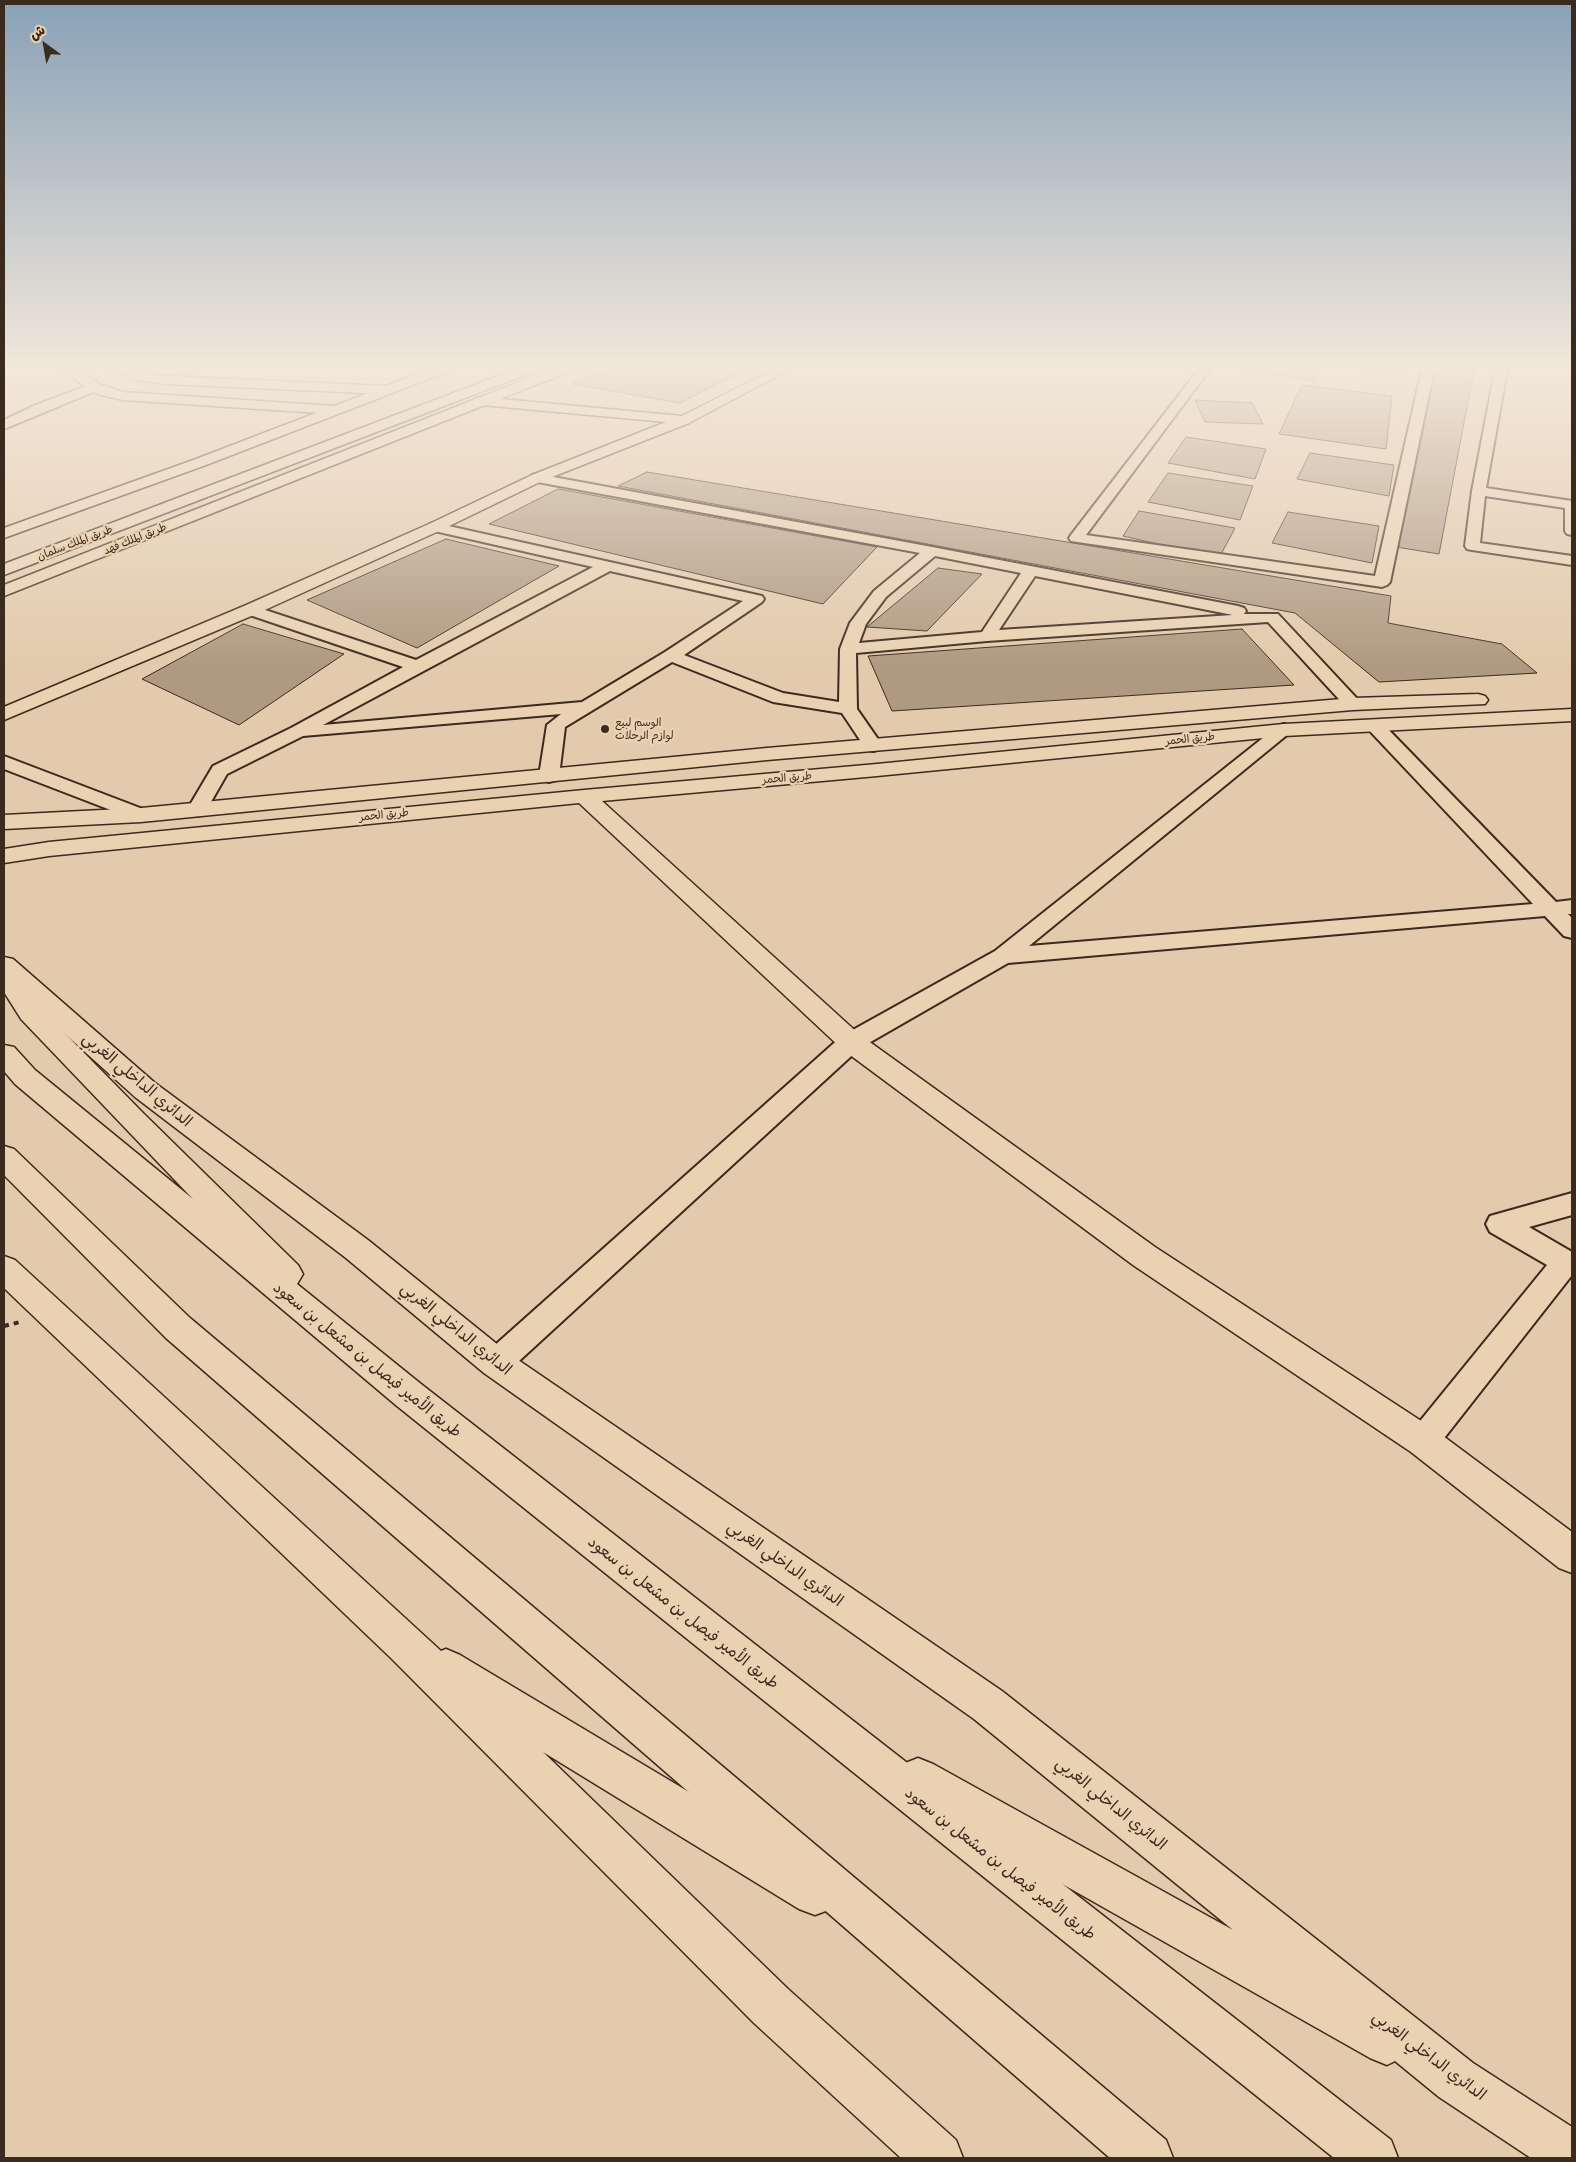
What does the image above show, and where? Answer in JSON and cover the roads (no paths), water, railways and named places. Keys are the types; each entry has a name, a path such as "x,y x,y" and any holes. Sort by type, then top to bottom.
{"main road":[{"path":"4,533 190,466"},
{"name":"طريق الملك سلمان","path":"96,515 227,466"},
{"name":"طريق الملك سلمان","path":"4,570 276,466"},
{"name":"طريق الملك فهد","path":"4,591 320,466"},
{"path":"4,714 250,610 435,527 536,478 567,466"},
{"name":"طريق الحمر","path":"8,823 141,815 873,745 1353,704 1572,696"},
{"name":"طريق الحمر","path":"4,856 49,849 584,796 877,770 1284,730 1572,715"},
{"path":"584,796 851,1042 1144,1256 1423,1441 1572,1555"},
{"name":"الدائري الداخلي الغربي","path":"4,965 145,1090 357,1249 496,1363 988,1705 1456,2080 1572,2156"},
{"path":"4,972 30,1013 133,1120 409,1395"},
{"name":"طريق الأمير فيصل بن مشعل بن سعود","path":"4,1054 25,1077 409,1395 1373,2158"},
{"path":"4,1157 178,1328 1148,2158"},
{"path":"4,1268 406,1645 771,2006 938,2158"},
{"path":"406,1645 897,1943"},
{"path":"829,1729 1456,2080"}],"street":[{"path":"1131,466 1076,538 1382,582 1407,466"},
{"path":"1483,466 1472,546 1572,561"},
{"path":"536,478 1272,617 1353,704"},
{"path":"1478,491 1572,505 1572,531"},
{"path":"435,527 756,599 671,656 556,725 549,776"},
{"path":"873,745 848,709 848,649 858,623 880,594 932,552"},
{"path":"197,810 220,770 296,732 609,565"},
{"path":"987,636 1031,570"},
{"path":"250,610 417,666"},
{"path":"848,649 987,636 1272,617"},
{"path":"671,656 779,698 848,709"},
{"path":"296,732 588,707"},
{"path":"1374,724 1561,908 1572,931"},
{"path":"496,1363 851,1042 1003,956 1284,730"},
{"path":"4,762 141,815"},
{"path":"1003,956 1561,908"},
{"path":"1423,1441 1566,1262 1500,1224 1572,1204"}],"place":[{"name":"الوسم لبيع لوازم الرحلات","path":"605,729"}]}
